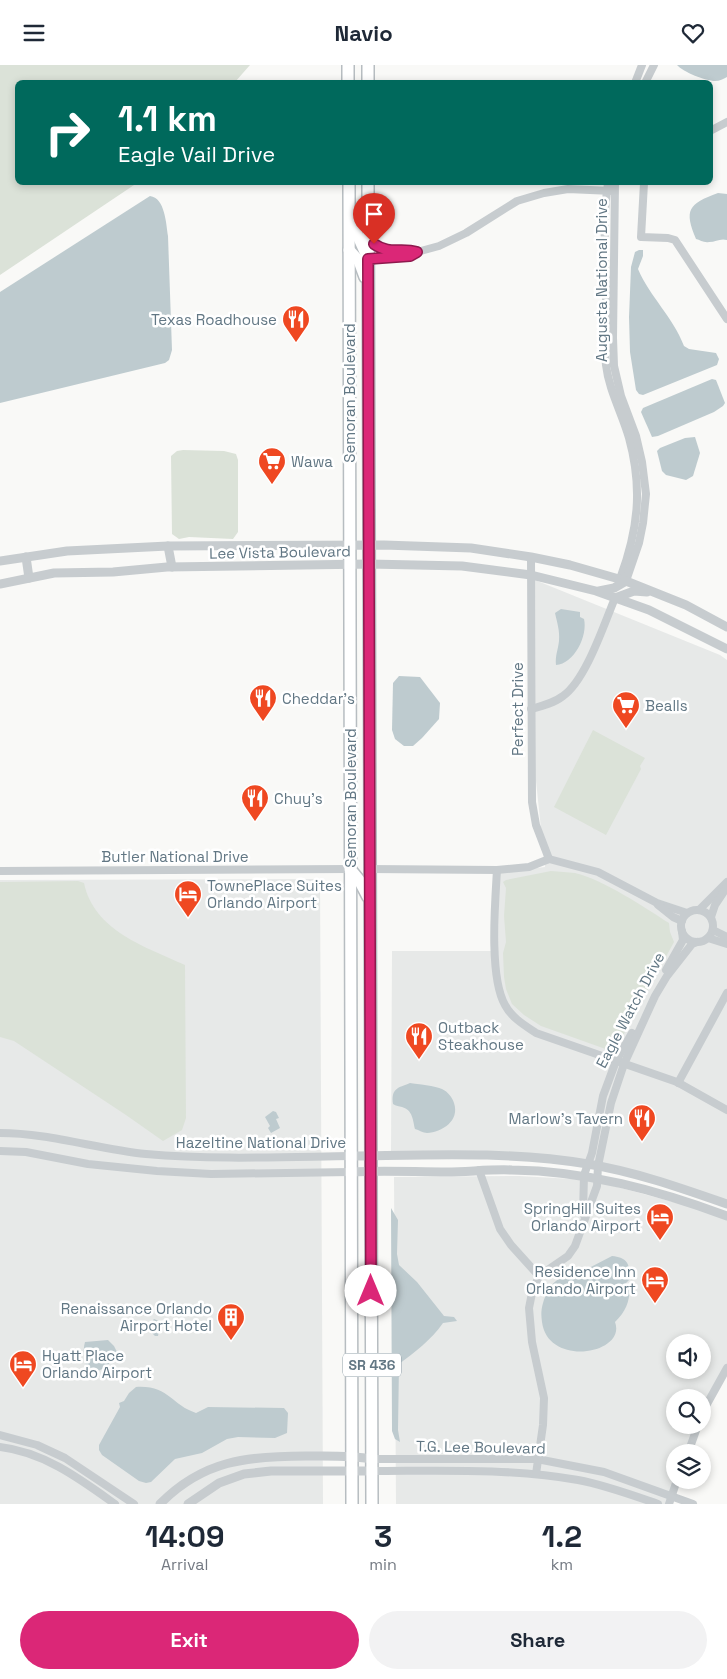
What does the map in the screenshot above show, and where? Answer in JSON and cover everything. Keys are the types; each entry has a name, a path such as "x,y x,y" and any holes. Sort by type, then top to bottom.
{"main road":[{"path":"348,65 348,80"},
{"path":"368,65 368,80"},
{"path":"349,185 357,234 368,259"},
{"name":"Semoran Boulevard","path":"349,185 352,1504"},
{"name":"Semoran Boulevard","path":"368,185 372,1504"},
{"path":"349,250 359,261 364,272 368,291"},
{"path":"350,836 360,858 369,869"},
{"path":"350,869 359,880 369,901"}],"street":[{"path":"636,80 642,65"},
{"path":"646,80 654,65"},
{"path":"713,129 727,122"},
{"path":"644,185 641,237 675,240 727,319"},
{"path":"368,259 410,256 438,246 466,233 516,201 544,193 611,187"},
{"name":"Augusta National Drive","path":"611,187 614,366 621,396 636,436 646,494 640,543 623,580"},
{"path":"368,240 385,250 410,249 417,252"},
{"name":"Lee Vista Boulevard","path":"0,561 114,548 168,546 369,545 470,548 570,565 623,580 686,605 727,627"},
{"path":"168,546 172,567"},
{"path":"26,557 29,578"},
{"name":"Perfect Drive","path":"531,557 532,802 536,825 549,859"},
{"name":"Lee Vista Boulevard","path":"0,584 54,573 113,572 172,567 369,564 462,566 531,575 596,591 670,620 726,647"},
{"path":"596,591 614,589 623,580"},
{"path":"531,709 544,706 563,696 576,684 615,597 634,591 655,593"},
{"path":"369,869 497,870 529,867 549,859 598,872 657,903 687,913 699,910 727,882"},
{"name":"Butler National Drive","path":"0,871 350,869"},
{"path":"497,870 496,970 499,992 505,1006 517,1021 536,1033 678,1083 727,1110"},
{"path":"711,917 715,905 727,887"},
{"path":"657,903 672,917 682,921 687,913"},
{"path":"699,910 708,913 714,925 708,937 727,944"},
{"name":"Eagle Watch Drive","path":"539,1276 568,1256 575,1246 597,1186 598,1166 622,1052 683,940 682,921"},
{"path":"713,929 727,937"},
{"path":"682,931 688,939 697,942"},
{"name":"Eagle Watch Drive","path":"583,1220 584,1175 592,1153 602,1096 667,976 692,944 708,937"},
{"path":"678,1083 727,993"},
{"name":"Hazeltine National Drive","path":"0,1133 35,1135 124,1151 203,1157 504,1156 541,1158 587,1164 647,1177 727,1204"},
{"name":"Hazeltine National Drive","path":"0,1151 26,1152 88,1163 156,1171 211,1174 513,1170 584,1175 632,1185 667,1195 727,1216"},
{"path":"479,1170 500,1229 511,1245 539,1276 532,1293 529,1309 532,1342 544,1398 543,1425 536,1474"},
{"path":"711,1397 727,1368"},
{"path":"0,1435 37,1445 65,1458 134,1504"},
{"path":"0,1447 50,1462 81,1480 115,1504"},
{"name":"T.G. Lee Boulevard","path":"160,1504 182,1485 200,1474 237,1461 265,1456 352,1456 372,1459 538,1459 604,1472 693,1504"},
{"name":"T.G. Lee Boulevard","path":"188,1504 219,1483 244,1474 271,1471 455,1471 536,1474 580,1480 658,1504"},
{"path":"669,1504 674,1489"}],"shaded area":[{"path":"0,65 250,65 237,80 15,80 15,185 134,185 0,275"},
{"path":"677,65 727,65 727,77 713,81 680,68"},
{"path":"718,193 727,194 727,240 704,242 696,239 690,221 691,209 700,201"},
{"path":"150,196 159,201 162,206 168,236 172,350 169,360 165,363 0,403 0,292"},
{"path":"643,250 643,256 638,269 674,326 684,346 689,349 716,353 719,359 717,365 643,395 639,394 636,390 630,352 629,317 631,267 635,252"},
{"path":"712,379 716,380 725,403 723,406 714,412 652,437 641,412 643,408"},
{"path":"695,437 700,453 693,476 686,480 666,475 662,471 657,451 685,438"},
{"path":"177,451 224,451 236,454 238,460 238,532 233,539 189,537 179,539 172,534 171,456"},
{"path":"535,580 720,655 727,660 727,1202 594,1163 391,1155 392,951 498,951 499,873 545,867 536,781"},
{"path":"561,609 580,612 580,617 584,619 585,626 582,641 574,654 569,660 556,665 559,637 555,613"},
{"path":"399,676 420,677 440,703 439,719 413,746 404,746 395,739 392,730 393,683"},
{"path":"593,730 645,758 606,835 554,807"},
{"path":"551,871 575,873 598,882 624,895 669,923 674,942 614,1052 541,1026 524,1015 512,1004 506,989 503,953 506,942 504,916 506,888 503,882"},
{"path":"320,879 323,1504 0,1504 0,880"},
{"path":"78,881 84,883 90,900 99,914 110,925 139,944 185,965 186,1118 182,1130 163,1141 14,1041 0,1037 0,882"},
{"path":"410,1083 439,1088 449,1095 455,1109 452,1120 444,1128 427,1133 415,1129 412,1116 406,1108 393,1104 393,1095 396,1089"},
{"path":"273,1111 276,1112 279,1118 276,1119 280,1128 271,1133 268,1128 270,1126 265,1117"},
{"path":"519,1176 591,1180 692,1207 727,1220 727,1366 711,1403 711,1389 666,1389 666,1434 697,1434 693,1444 666,1444 666,1489 672,1489 666,1504 396,1504 394,1177"},
{"path":"391,1208 398,1220 397,1254 399,1265 417,1282 444,1316 454,1317 457,1321 443,1323 428,1340 399,1364 398,1430 400,1442 395,1439 392,1431"},
{"path":"612,1256 625,1260 629,1269 630,1279 625,1284 630,1288 628,1302 622,1314 615,1322 616,1333 610,1342 599,1348 571,1351 558,1346 547,1337 542,1322 542,1306 549,1288 559,1279 570,1273 582,1277 587,1269"},
{"path":"154,1319 159,1321 161,1330 158,1336 155,1336 149,1330 149,1325"},
{"path":"108,1340 118,1354 101,1370 88,1372 84,1353 85,1342"},
{"path":"136,1387 147,1387 163,1392 188,1410 196,1413 208,1407 284,1408 288,1413 287,1433 275,1438 238,1437 227,1439 202,1453 175,1459 151,1482 139,1481 102,1455 99,1450 99,1445 120,1407 119,1403 124,1401"}],"place":[{"name":"Texas Roadhouse","path":"296,343"},
{"name":"Wawa","path":"272,485"},
{"name":"Cheddar's","path":"263,722"},
{"name":"Bealls","path":"626,729"},
{"name":"Chuy's","path":"255,822"},
{"name":"TownePlace Suites Orlando Airport","path":"188,918"},
{"name":"Outback Steakhouse","path":"419,1060"},
{"name":"Marlow's Tavern","path":"642,1142"},
{"name":"SpringHill Suites Orlando Airport","path":"660,1241"},
{"name":"Residence Inn Orlando Airport","path":"655,1304"},
{"name":"Renaissance Orlando Airport Hotel","path":"231,1341"},
{"name":"Hyatt Place Orlando Airport","path":"23,1388"}],"route":[{"path":"371,1291 368,259 396,258 410,256 417,252 410,249 398,251 385,250 374,244"}]}
